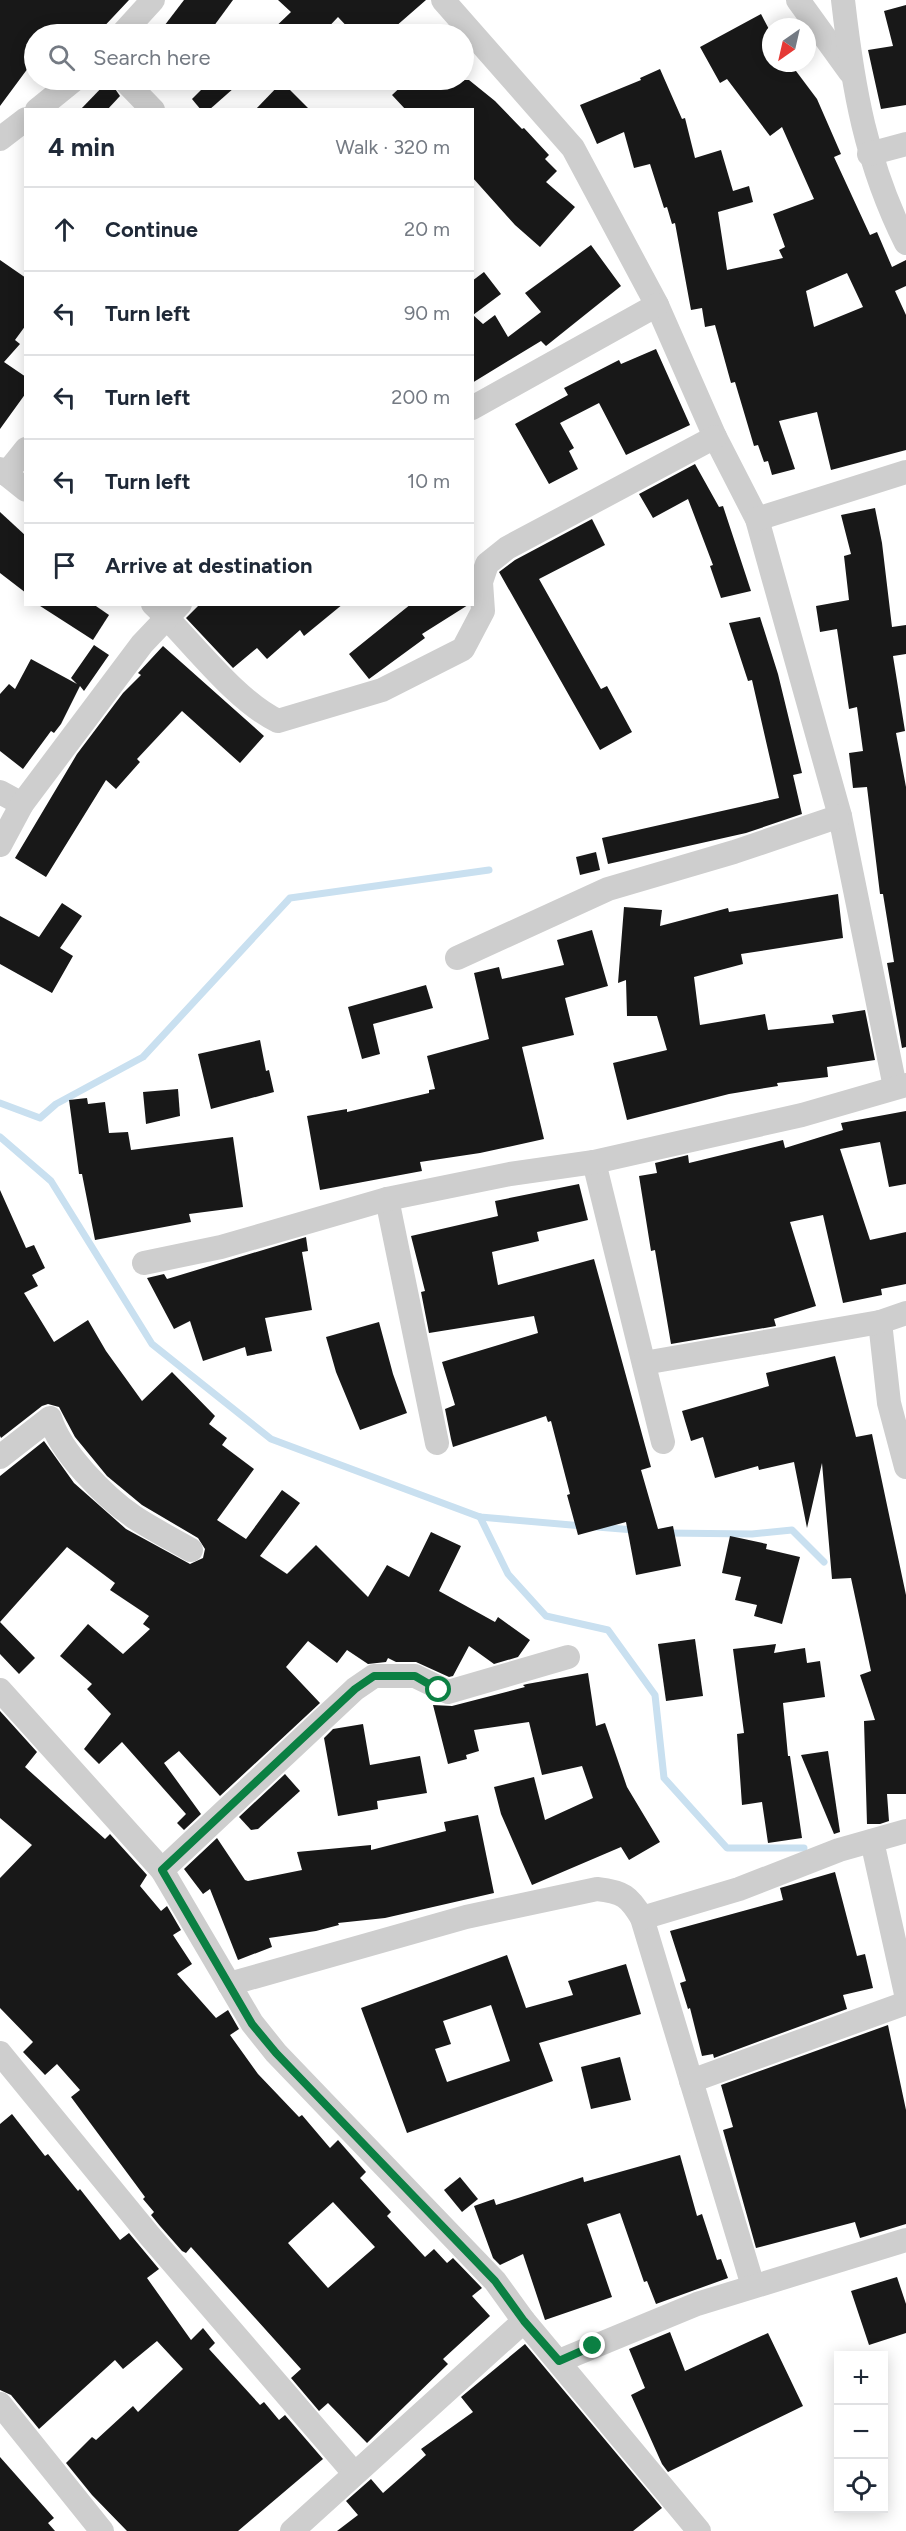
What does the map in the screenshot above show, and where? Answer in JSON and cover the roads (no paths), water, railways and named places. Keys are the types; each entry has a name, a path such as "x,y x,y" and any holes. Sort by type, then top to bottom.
{"street":[{"path":"131,24 153,0"},
{"path":"443,0 464,24"},
{"path":"798,0 851,74"},
{"path":"843,0 851,74 869,154 906,243"},
{"path":"144,1263 221,1247 387,1199 510,1173 594,1162 802,1115 900,1086 840,816 757,519 715,437 657,305 573,147 474,35"},
{"path":"39,108 62,90"},
{"path":"134,90 151,108"},
{"path":"0,139 24,121"},
{"path":"869,154 906,144"},
{"path":"474,407 657,305"},
{"path":"0,845 22,804 166,609 238,692 263,714 278,721 382,690 463,649 483,611 482,582 487,564 507,548 715,437"},
{"path":"24,450 3,471 24,488"},
{"path":"757,519 906,472"},
{"path":"0,792 22,804"},
{"path":"457,957 608,889 735,852 840,816"},
{"path":"594,1162 663,1442"},
{"path":"387,1199 437,1443"},
{"path":"644,1363 880,1322 906,1313"},
{"path":"880,1322 889,1403 906,1467"},
{"path":"0,1457 50,1418 55,1433 93,1481 133,1516 191,1550"},
{"path":"162,1870 355,1689 374,1676 415,1676 448,1692 568,1657"},
{"path":"0,1690 162,1870 252,2024 276,2053 495,2281 524,2321 699,2531"},
{"path":"642,1918 739,1889 839,1850 906,1831"},
{"path":"872,1841 906,1994"},
{"path":"229,1984 466,1917 597,1889 617,1891 631,1900 642,1918 753,2286"},
{"path":"691,2080 906,2004"},
{"path":"0,2053 170,2261 354,2473"},
{"path":"559,2361 687,2308 906,2240"},
{"path":"292,2531 524,2321"},
{"path":"0,2404 35,2451 102,2531"}],"waterway":[{"path":"0,1103 40,1118 56,1104 143,1057 290,898 489,870"},
{"path":"0,1137 51,1181 152,1344 271,1439 480,1517 583,1526"},
{"path":"480,1517 508,1574 546,1616 608,1630 655,1695 664,1778 727,1848 804,1848"},
{"path":"597,1527 634,1530"},
{"path":"666,1533 752,1534 792,1530 824,1562"}]}
